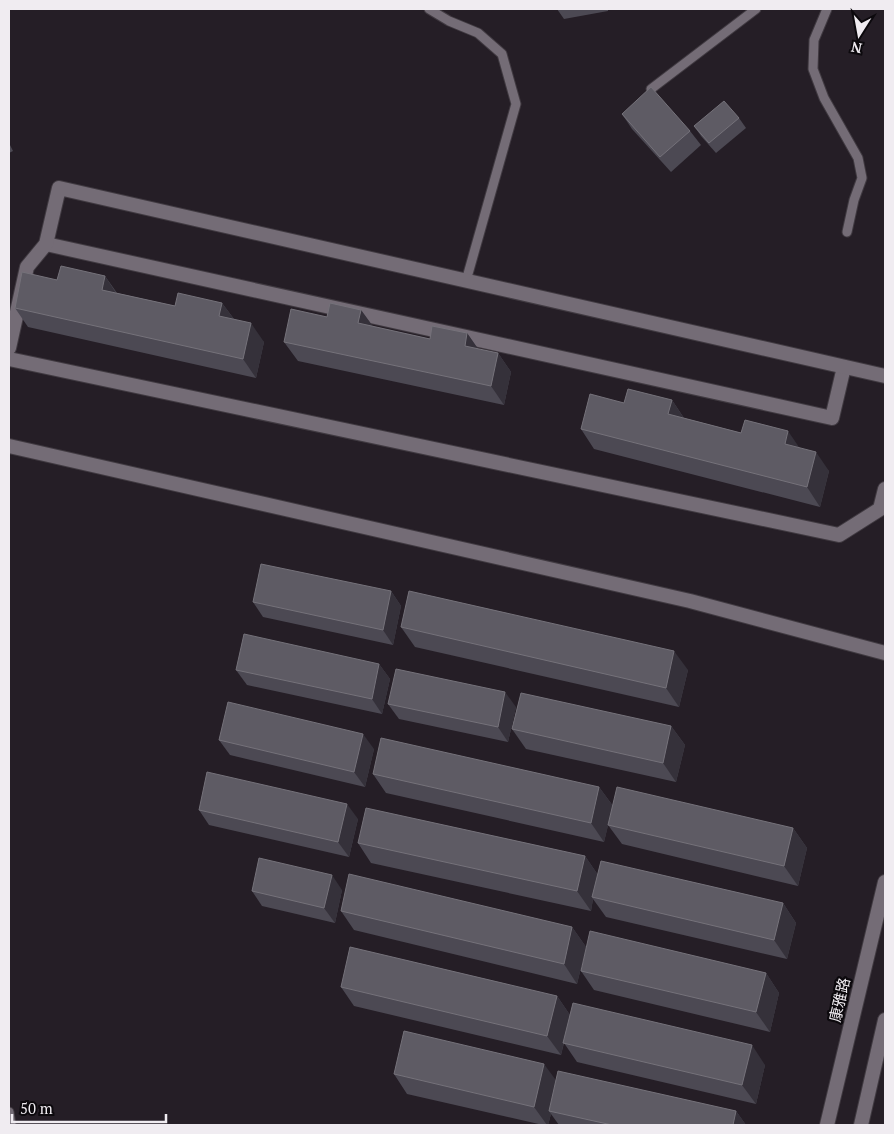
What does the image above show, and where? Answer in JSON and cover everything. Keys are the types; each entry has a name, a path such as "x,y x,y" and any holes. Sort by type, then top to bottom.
{"street":[{"path":"9,348 27,267 46,244 59,188 885,376"},
{"path":"46,244 832,418 844,367"},
{"path":"9,359 839,535 880,509 885,490"},
{"path":"9,446 690,601 885,653"},
{"name":"康雅路","path":"827,1125 885,882"},
{"path":"860,1125 885,1020"}],"lane":[{"path":"429,9 449,21 478,33 502,54 516,104 466,281"},
{"path":"651,89 756,9"},
{"path":"828,9 814,40 813,69 824,98 858,158 862,178 854,200 847,232"},
{"path":"9,1112 11,1125"}],"building":[{"path":"651,87 690,131 660,157 622,114"},
{"path":"724,101 739,118 709,143 694,126"},
{"path":"61,266 105,276 102,290 175,306 178,293 222,303 219,316 251,323 243,359 15,308 22,272 57,280"},
{"path":"330,303 361,310 358,323 430,339 432,326 467,333 465,346 498,353 491,386 284,342 291,309 327,317"},
{"path":"628,389 672,400 668,414 741,433 745,420 788,431 785,444 816,452 807,487 581,429 590,394 624,403"},
{"path":"261,564 391,591 383,630 253,602"},
{"path":"409,591 674,651 666,688 401,627"},
{"path":"244,634 379,664 372,699 236,670"},
{"path":"396,669 505,692 498,727 388,704"},
{"path":"521,693 671,726 663,763 512,729"},
{"path":"228,702 363,734 354,772 219,740"},
{"path":"381,738 599,787 591,823 373,774"},
{"path":"207,772 347,804 338,842 199,810"},
{"path":"617,787 793,828 784,866 608,825"},
{"path":"366,808 585,856 577,891 358,843"},
{"path":"259,858 332,875 324,908 252,891"},
{"path":"601,861 783,903 774,940 592,897"},
{"path":"349,874 572,927 564,964 341,911"},
{"path":"590,931 766,973 756,1012 581,971"},
{"path":"350,947 557,996 547,1036 341,987"},
{"path":"573,1003 752,1045 742,1085 563,1043"},
{"path":"404,1031 544,1064 534,1107 394,1074"},
{"path":"558,1071 736,1111 733,1125 612,1125 549,1111"}]}
